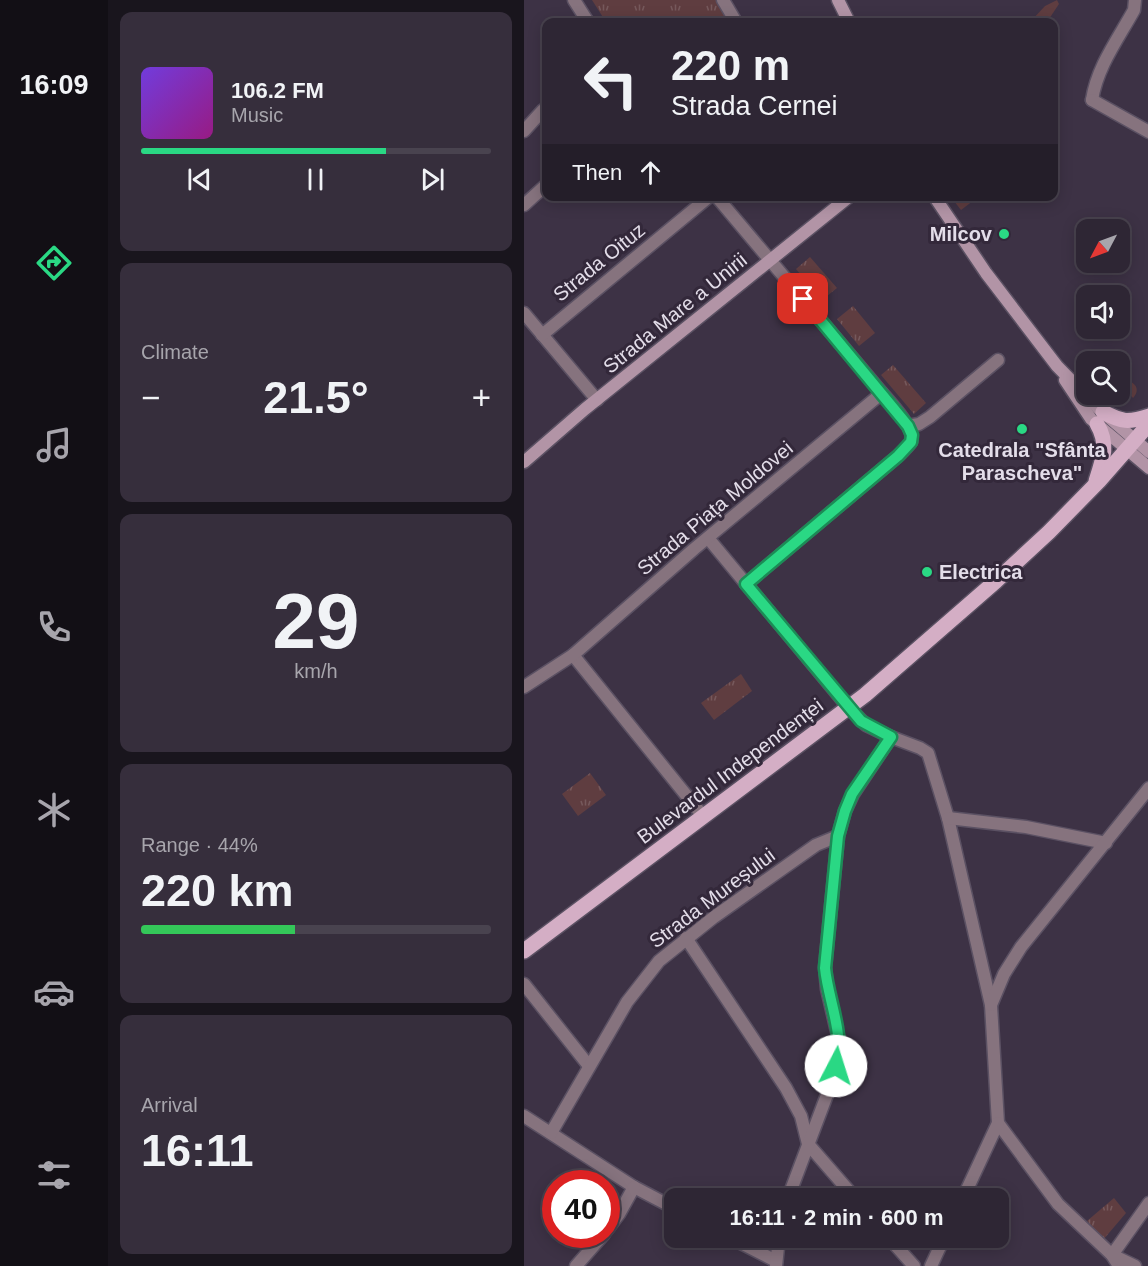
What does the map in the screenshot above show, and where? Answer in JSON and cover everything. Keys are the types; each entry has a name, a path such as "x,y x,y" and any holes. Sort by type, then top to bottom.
{"main road":[{"path":"838,0 847,18"},
{"name":"Strada Mare a Unirii","path":"524,462 597,400 844,201"},
{"path":"937,201 986,273 1057,366 1073,394 1131,446 1148,468"},
{"path":"1100,418 1134,421 1148,416"},
{"path":"1095,486 1105,453 1100,418"},
{"name":"Bulevardul Independenței","path":"524,951 849,708 996,582 1095,486 1148,424"},
{"path":"1131,446 1148,452"}],"street":[{"path":"574,0 585,18"},
{"path":"723,0 734,18"},
{"path":"1135,0 1134,10 1099,72 1092,100 1148,132"},
{"path":"524,131 542,111"},
{"path":"524,205 542,188"},
{"name":"Strada Oituz","path":"542,335 704,201"},
{"path":"720,201 882,393 908,426 912,435 911,442 898,456 746,584"},
{"path":"524,313 597,400"},
{"path":"908,426 919,424 930,417 998,360"},
{"name":"Strada Piața Moldovei","path":"524,687 574,655 708,538 882,393"},
{"path":"708,538 849,708 866,725 928,753 948,819 990,1005 998,1124 968,1188"},
{"path":"574,655 703,816"},
{"path":"792,1188 833,1079 839,1054 839,1040 827,989 825,968 838,836 852,794 891,737"},
{"path":"990,1005 1004,974 1021,947 1148,788"},
{"path":"948,819 1026,827 1106,843"},
{"name":"Strada Mureșului","path":"551,1133 643,979 659,961 686,938 816,845 838,836"},
{"path":"686,938 786,1088 801,1116 808,1144 846,1188"},
{"path":"524,984 589,1066"},
{"path":"524,1116 635,1187 664,1203"},
{"path":"998,1124 1058,1204 1116,1261 1135,1266"},
{"path":"620,1210 635,1187"},
{"path":"1116,1261 1148,1203"},
{"path":"576,1266 592,1248"},
{"path":"749,1248 776,1263 778,1248"},
{"path":"898,1248 914,1266"},
{"path":"931,1266 939,1248"}],"green space":[{"path":"592,0 717,0 727,18 603,18"},
{"path":"1057,0 1059,4 1050,18 1034,18 1045,6"},
{"path":"954,201 973,201 961,210"},
{"path":"810,257 837,288 822,300 796,269"},
{"path":"853,306 875,333 859,346 837,319"},
{"path":"893,365 926,403 914,414 881,375"},
{"path":"1130,382 1136,387 1133,398 1130,394"},
{"path":"741,674 752,691 714,720 701,703"},
{"path":"590,773 606,795 578,816 562,794"},
{"path":"1114,1198 1126,1213 1103,1240 1087,1221"}],"place":[{"name":"Milcov","path":"1004,234"},
{"name":"Catedrala \"Sfânta Parascheva\"","path":"1022,429"},
{"name":"Electrica","path":"927,572"}],"route":[{"path":"803,299 882,393 908,426 912,435 911,442 898,456 746,584 861,721 891,737 852,794 838,836 825,968 827,989 839,1040 836,1066"}]}
